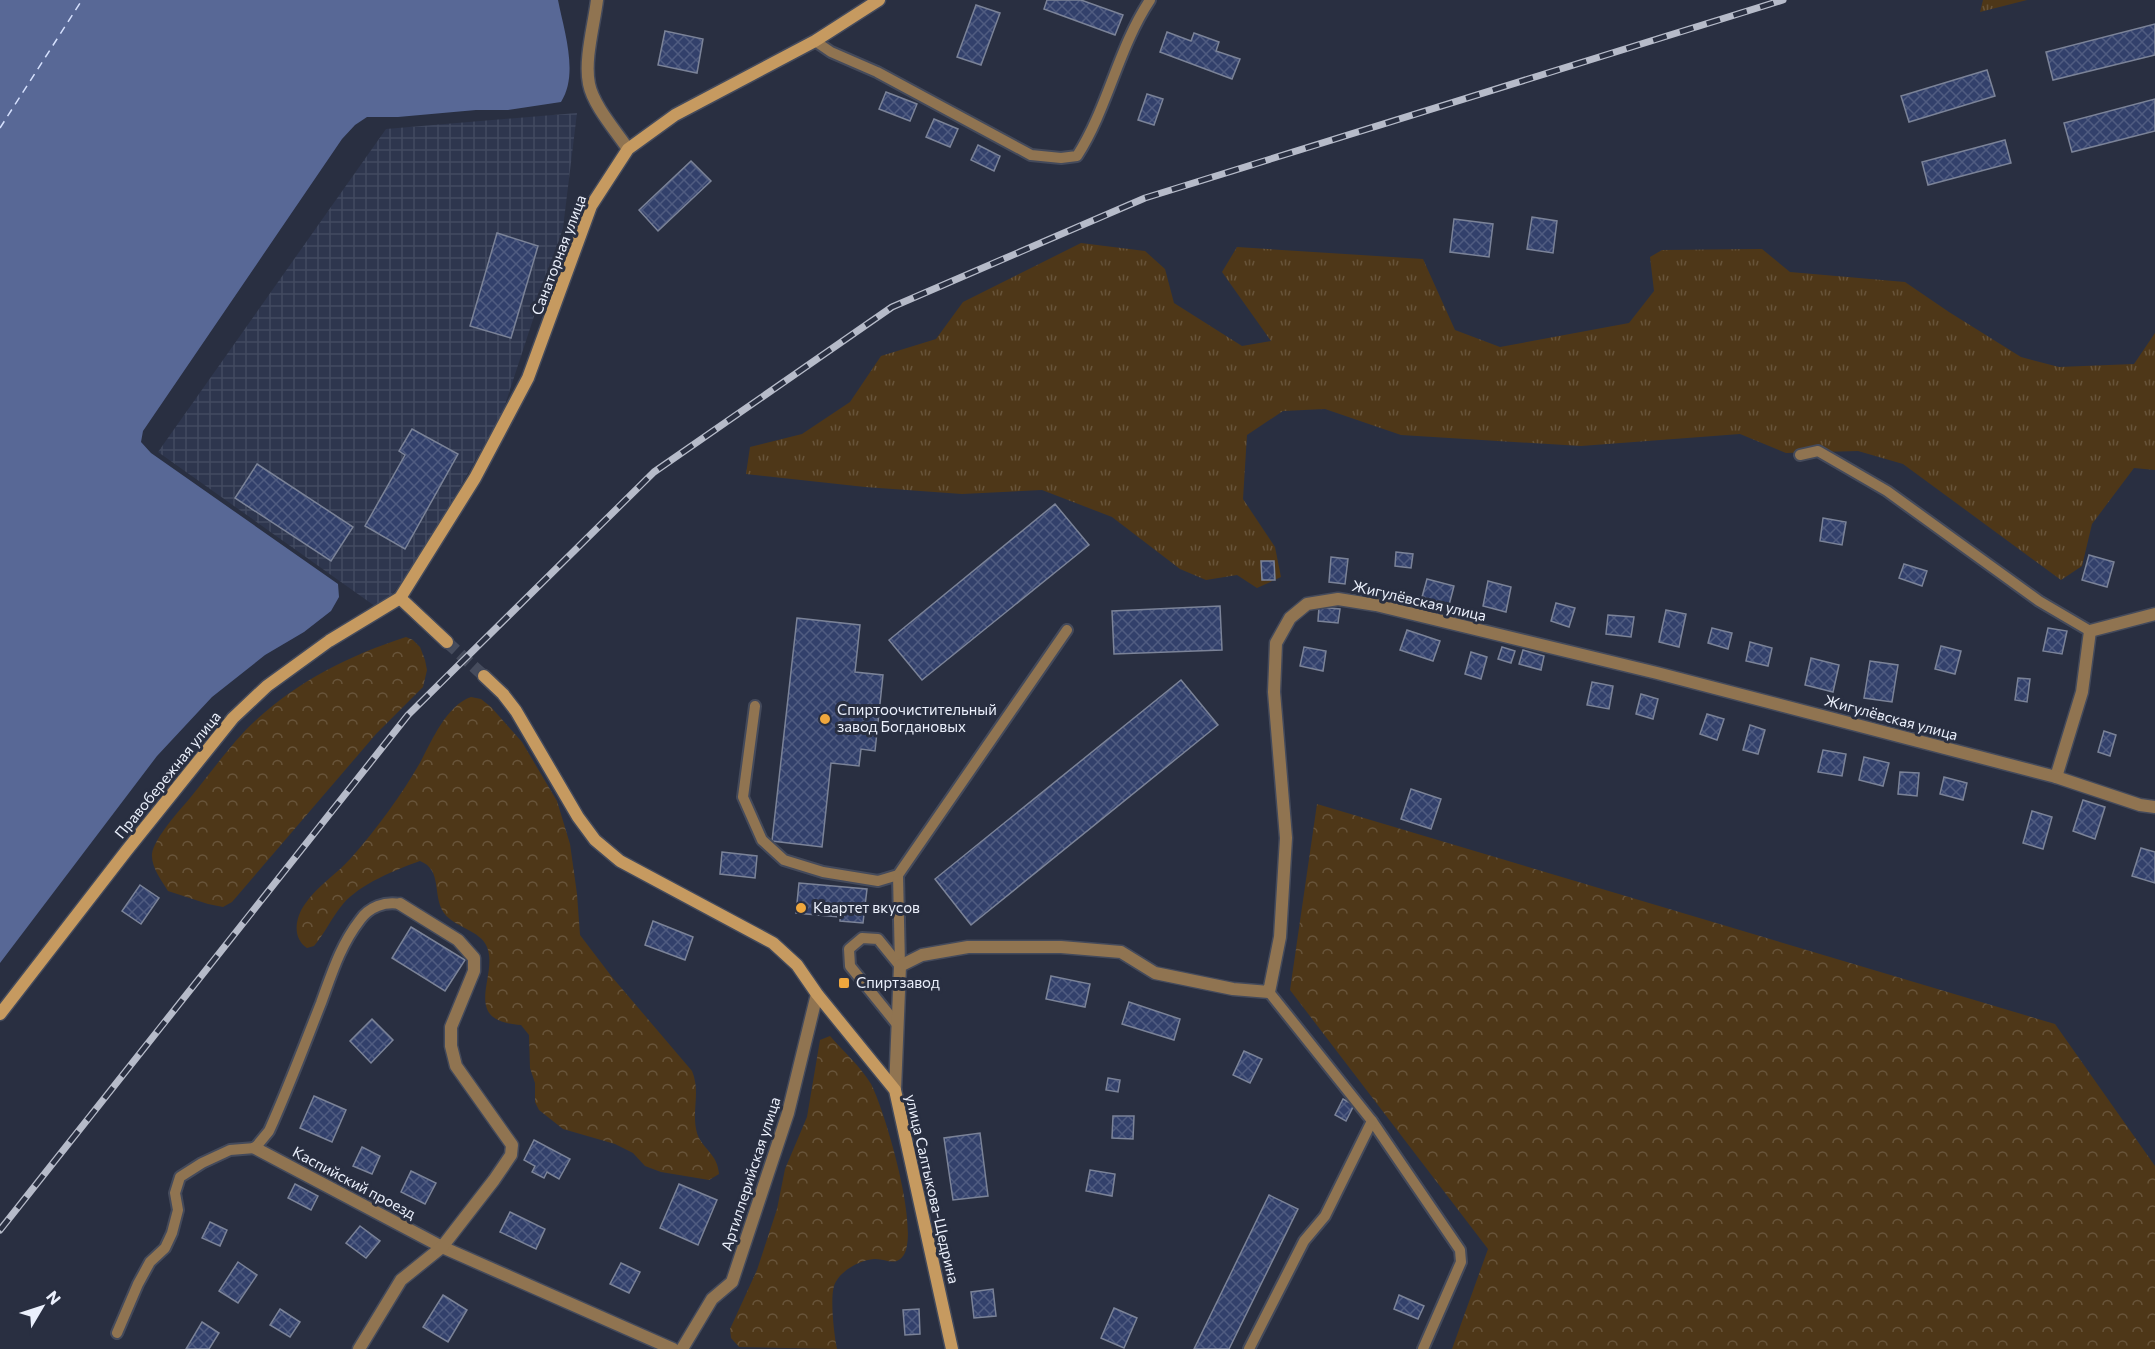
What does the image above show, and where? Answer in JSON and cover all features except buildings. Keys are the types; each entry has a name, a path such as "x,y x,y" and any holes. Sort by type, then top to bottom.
{"main road":[{"name":"Санаторная улица","path":"400,597 475,478 528,378 591,206 628,149 675,115 815,41 879,0"},
{"path":"400,597 447,642"},
{"name":"Правобережная улица","path":"0,1014 233,718 267,686 311,654 400,597"},
{"name":"улица Салтыкова-Щедрина","path":"484,676 503,694 516,711 578,817 595,840 620,861 773,943 797,965 817,994 895,1090 952,1349"}],"street":[{"path":"597,0 588,69 589,87 599,107 628,149"},
{"name":"Жигулёвская улица","path":"1269,992 1281,937 1286,838 1274,692 1276,643 1290,618 1308,604 1338,599 1376,605 1657,672 2056,777 2140,805 2155,807"},
{"path":"2056,777 2082,692 2090,631 2155,614"},
{"path":"359,1349 401,1280 442,1247 494,1180 510,1155 512,1145 456,1066 451,1046 451,1027 474,970 474,958 458,940 400,904"},
{"path":"895,1090 900,966 922,955 968,947 1061,947 1121,952 1155,973 1233,989 1269,992"},
{"name":"Артиллерийская улица","path":"682,1349 712,1299 732,1282 789,1113 817,994"},
{"name":"Каспийский проезд","path":"255,1148 442,1247 673,1349"}],"lane":[{"path":"815,41 831,52 877,72 1031,155 1061,158 1077,156 1090,136 1137,19 1150,0"},
{"path":"1800,455 1818,451 1887,491 2039,601 2090,631"},
{"path":"900,966 898,875 1067,630"},
{"path":"754,706 743,797 762,840 784,860 823,872 878,881 898,875"},
{"path":"117,1333 150,1262 165,1248 172,1233 178,1210 175,1193 180,1177 202,1163 230,1150 255,1148 269,1131 338,955 361,918 380,905 389,902 400,904"},
{"path":"897,1023 850,966 849,949 862,938 878,939 900,966"},
{"path":"1269,992 1372,1121 1460,1250 1461,1262 1423,1349"},
{"path":"1249,1349 1304,1241 1325,1216 1372,1121"}],"shaded area":[{"path":"577,113 563,228 503,411 415,567 379,609 158,452 386,129"}],"green space":[{"path":"1983,0 2027,0 1980,12"},
{"path":"1081,243 1145,251 1165,269 1174,303 1242,346 1271,341 1222,272 1237,247 1423,259 1455,330 1500,347 1629,323 1654,291 1650,257 1662,250 1762,249 1790,272 1905,282 2021,357 2059,367 2134,364 2155,333 2155,470 2134,468 2092,524 2082,566 2061,580 1903,464 1858,451 1786,453 1740,434 1581,446 1401,435 1325,409 1283,411 1247,435 1243,499 1275,547 1281,577 1257,588 1237,575 1206,580 1180,569 1112,517 1042,490 962,494 865,487 746,474 750,447 802,434 850,402 881,356 936,339 963,302"},
{"path":"406,637 420,647 425,660 427,670 423,687 376,734 232,902 223,907 168,891 153,864 152,854 157,840 247,729 289,694 326,671 365,652"},
{"path":"471,697 481,699 491,707 522,742 557,801 570,844 580,935 612,977 692,1071 696,1087 695,1125 697,1133 718,1167 719,1174 709,1180 661,1172 645,1166 633,1153 615,1144 563,1129 539,1110 535,1102 535,1083 530,1068 529,1035 521,1025 502,1022 491,1015 486,1006 485,995 489,971 487,947 479,937 444,913 438,899 435,877 427,865 420,861 389,873 359,890 343,904 314,946 307,948 299,939 297,921 305,904 370,836 406,786 448,715 462,701"},
{"path":"1317,804 2055,1024 2155,1166 2155,1349 1452,1349 1488,1249 1290,990"},
{"path":"830,1036 862,1071 877,1098 899,1171 908,1223 907,1243 903,1256 897,1261 874,1259 851,1267 840,1276 834,1286 832,1308 837,1349 739,1347 731,1338 730,1329 757,1270 777,1209 785,1169 807,1117 820,1040"}],"water":[{"path":"0,0 558,0 570,66 566,91 561,102 508,110 367,117 355,125 342,139 143,431 141,442 151,453 338,584 339,597 331,611 304,632 265,655 212,697 157,756 0,963"}],"ferry route":[{"path":"0,128 82,0"}],"tunnel":[{"path":"447,642 484,676"}],"railway":[{"path":"0,1230 408,715 654,472 892,307 1145,198 1783,0"}],"place":[{"name":"Спиртоочистительный завод Богдановых","path":"825,719"},
{"name":"Квартет вкусов","path":"801,908"},
{"name":"Спиртзавод","path":"844,983"}]}
